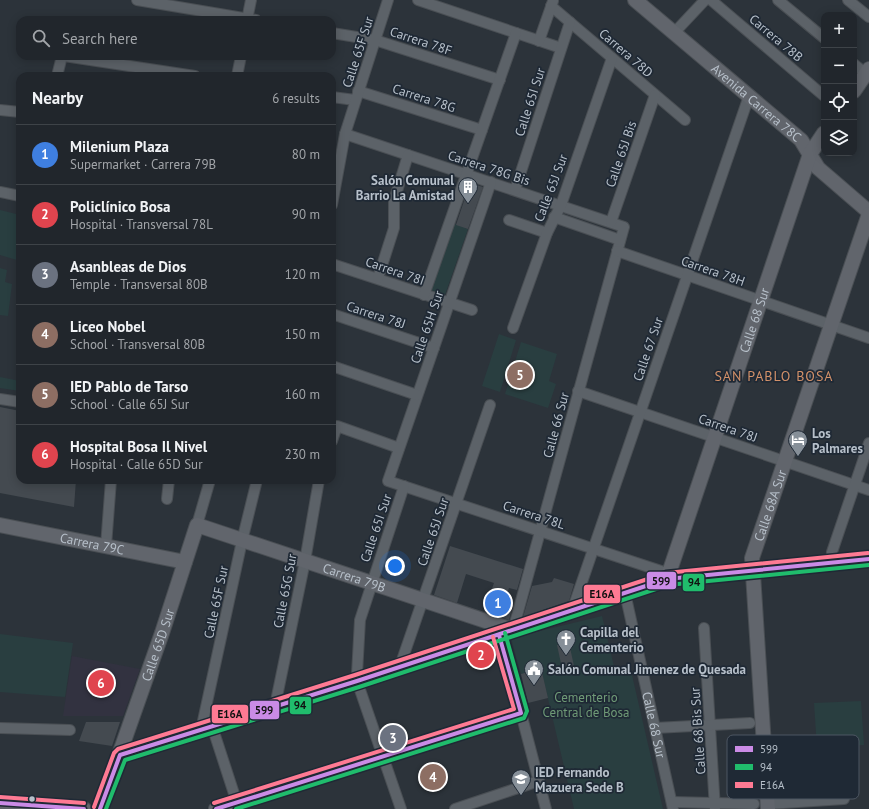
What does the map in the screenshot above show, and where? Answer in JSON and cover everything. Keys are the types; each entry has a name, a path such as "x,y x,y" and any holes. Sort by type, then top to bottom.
{"street":[{"path":"137,0 227,16"},
{"path":"250,16 251,0"},
{"name":"Calle 65F Sur","path":"336,159 388,0"},
{"path":"418,0 561,48"},
{"name":"Avenida Carrera 78C","path":"635,0 801,140 823,173 869,213"},
{"path":"674,33 705,0"},
{"name":"Carrera 78B","path":"711,0 821,93"},
{"path":"778,0 821,36"},
{"path":"848,0 869,17"},
{"path":"539,41 552,3"},
{"name":"Carrera 78D","path":"552,3 570,22 685,120"},
{"name":"Calle 65I Sur","path":"516,190 570,22"},
{"name":"Carrera 78F","path":"336,33 375,40 500,80"},
{"path":"424,295 516,33"},
{"name":"Calle 65J Sur","path":"513,328 547,233 561,205 612,58"},
{"path":"58,72 62,60"},
{"path":"89,60 169,72"},
{"path":"238,72 240,60"},
{"path":"857,68 864,79"},
{"name":"Calle 65J Bis","path":"611,222 655,95"},
{"name":"Carrera 78G","path":"336,97 357,96 482,130"},
{"name":"Calle 67 Sur","path":"572,611 749,96"},
{"path":"0,110 16,112"},
{"name":"Carrera 78G Bis","path":"345,134 624,227"},
{"name":"Calle 68 Sur","path":"667,579 810,154 821,138"},
{"path":"378,278 394,228 394,201 408,155"},
{"name":"Calle 65H Sur","path":"388,480 491,182"},
{"path":"0,192 16,195"},
{"name":"Calle 68A Sur","path":"760,735 752,558 869,213"},
{"path":"554,217 620,240"},
{"path":"509,220 547,233"},
{"name":"Calle 66 Sur","path":"513,630 624,227"},
{"name":"Carrera 78H","path":"617,252 869,338"},
{"name":"Carrera 78I","path":"336,265 472,310"},
{"name":"Carrera 78J","path":"336,315 434,348"},
{"path":"336,367 417,395"},
{"name":"Carrera 78J","path":"578,391 869,490"},
{"path":"0,398 16,401"},
{"name":"Calle 65J Sur","path":"400,666 490,406"},
{"path":"336,429 337,426 399,448"},
{"path":"831,562 832,552 869,443"},
{"name":"Carrera 78L","path":"388,480 661,571 667,579"},
{"path":"106,546 111,484"},
{"path":"167,499 169,484"},
{"name":"Calle 65D Sur","path":"100,809 120,755 185,562 207,484"},
{"name":"Calle 65F Sur","path":"207,728 242,541 257,484"},
{"name":"Calle 65G Sur","path":"275,706 305,561 318,484"},
{"name":"Calle 65I Sur","path":"401,809 357,681 360,620 404,486"},
{"name":"Carrera 79C","path":"0,525 185,562"},
{"name":"Carrera 79B","path":"196,525 513,630"},
{"path":"120,755 357,681 667,579 869,559"},
{"name":"Calle 68 Sur","path":"625,593 673,806"},
{"name":"Calle 68 Bis Sur","path":"704,628 715,806"},
{"path":"499,634 546,809"},
{"path":"216,809 238,806 383,756 521,713"},
{"path":"655,728 750,723"},
{"path":"0,728 70,730"},
{"path":"207,728 238,806"},
{"path":"455,809 539,781"},
{"path":"673,806 763,806 844,799"},
{"path":"0,803 84,809"}],"shaded area":[{"path":"72,656 140,669 123,716 63,716"}],"green space":[{"path":"0,210 16,214 16,260 0,255"},
{"path":"452,223 468,229 445,295 429,290"},
{"path":"0,268 7,270 5,282 12,284 8,316 0,315"},
{"path":"499,334 516,340 500,392 482,386"},
{"path":"521,342 557,354 549,381 556,384 548,408 505,394"},
{"path":"0,377 16,380 16,390 0,388"},
{"name":"Cementerio Central de Bosa","path":"602,616 616,675 631,671 663,809 574,809 541,669 521,674 511,638"},
{"path":"0,634 73,643 65,697 0,692"},
{"path":"861,701 864,745 859,745 859,735 816,735 814,703"}],"building":[{"name":"Salón Comunal Barrio La Amistad","path":"470,183 483,187 468,229 456,225"},
{"path":"0,407 16,410 16,484 76,484 74,507 0,493"},
{"path":"450,546 523,569 517,590 509,588 504,602 513,605 509,620 484,611 494,583 466,574 457,603 434,595"},
{"path":"554,578 574,584 569,601 523,617 532,586 552,582"},
{"name":"Capilla del Cementerio","path":"569,643 574,666 562,668 557,645"},
{"name":"Salón Comunal Jimenez de Quesada","path":"541,668 548,698 528,703 521,674"},
{"path":"86,722 120,722 112,746 79,741"},
{"path":"402,727 406,740 386,746 382,733"}],"transit line":[{"name":"E16A","path":"94,807 114,753 118,749 355,675 666,573 868,553"},
{"name":"599","path":"100,809 120,755 357,681 667,579 869,559"},
{"name":"94","path":"106,809 125,760 359,687 668,585 869,565"},
{"name":"94","path":"236,809 524,718 527,711 505,633"},
{"name":"599","path":"216,809 521,713 499,635"},
{"name":"E16A","path":"214,803 514,709 493,637"},
{"name":"E16A","path":"0,797 84,803"},
{"name":"599","path":"0,803 84,809"}],"place":[{"name":"Salón Comunal Barrio La Amistad","path":"468,204"},
{"name":"IED Pablo de Tarso","path":"520,375"},
{"name":"Los Palmares","path":"798,457"},
{"name":"Milenium Plaza","path":"498,603"},
{"name":"Policlínico Bosa","path":"481,655"},
{"name":"Capilla del Cementerio","path":"566,656"},
{"name":"Hospital Bosa Il Nivel","path":"101,683"},
{"name":"Salón Comunal Jimenez de Quesada","path":"534,686"},
{"name":"Asanbleas de Dios","path":"393,738"},
{"name":"Liceo Nobel","path":"433,777"},
{"name":"IED Fernando Mazuera Sede B","path":"521,796"}],"district":[{"name":"SAN PABLO BOSA","path":"774,376"}]}
